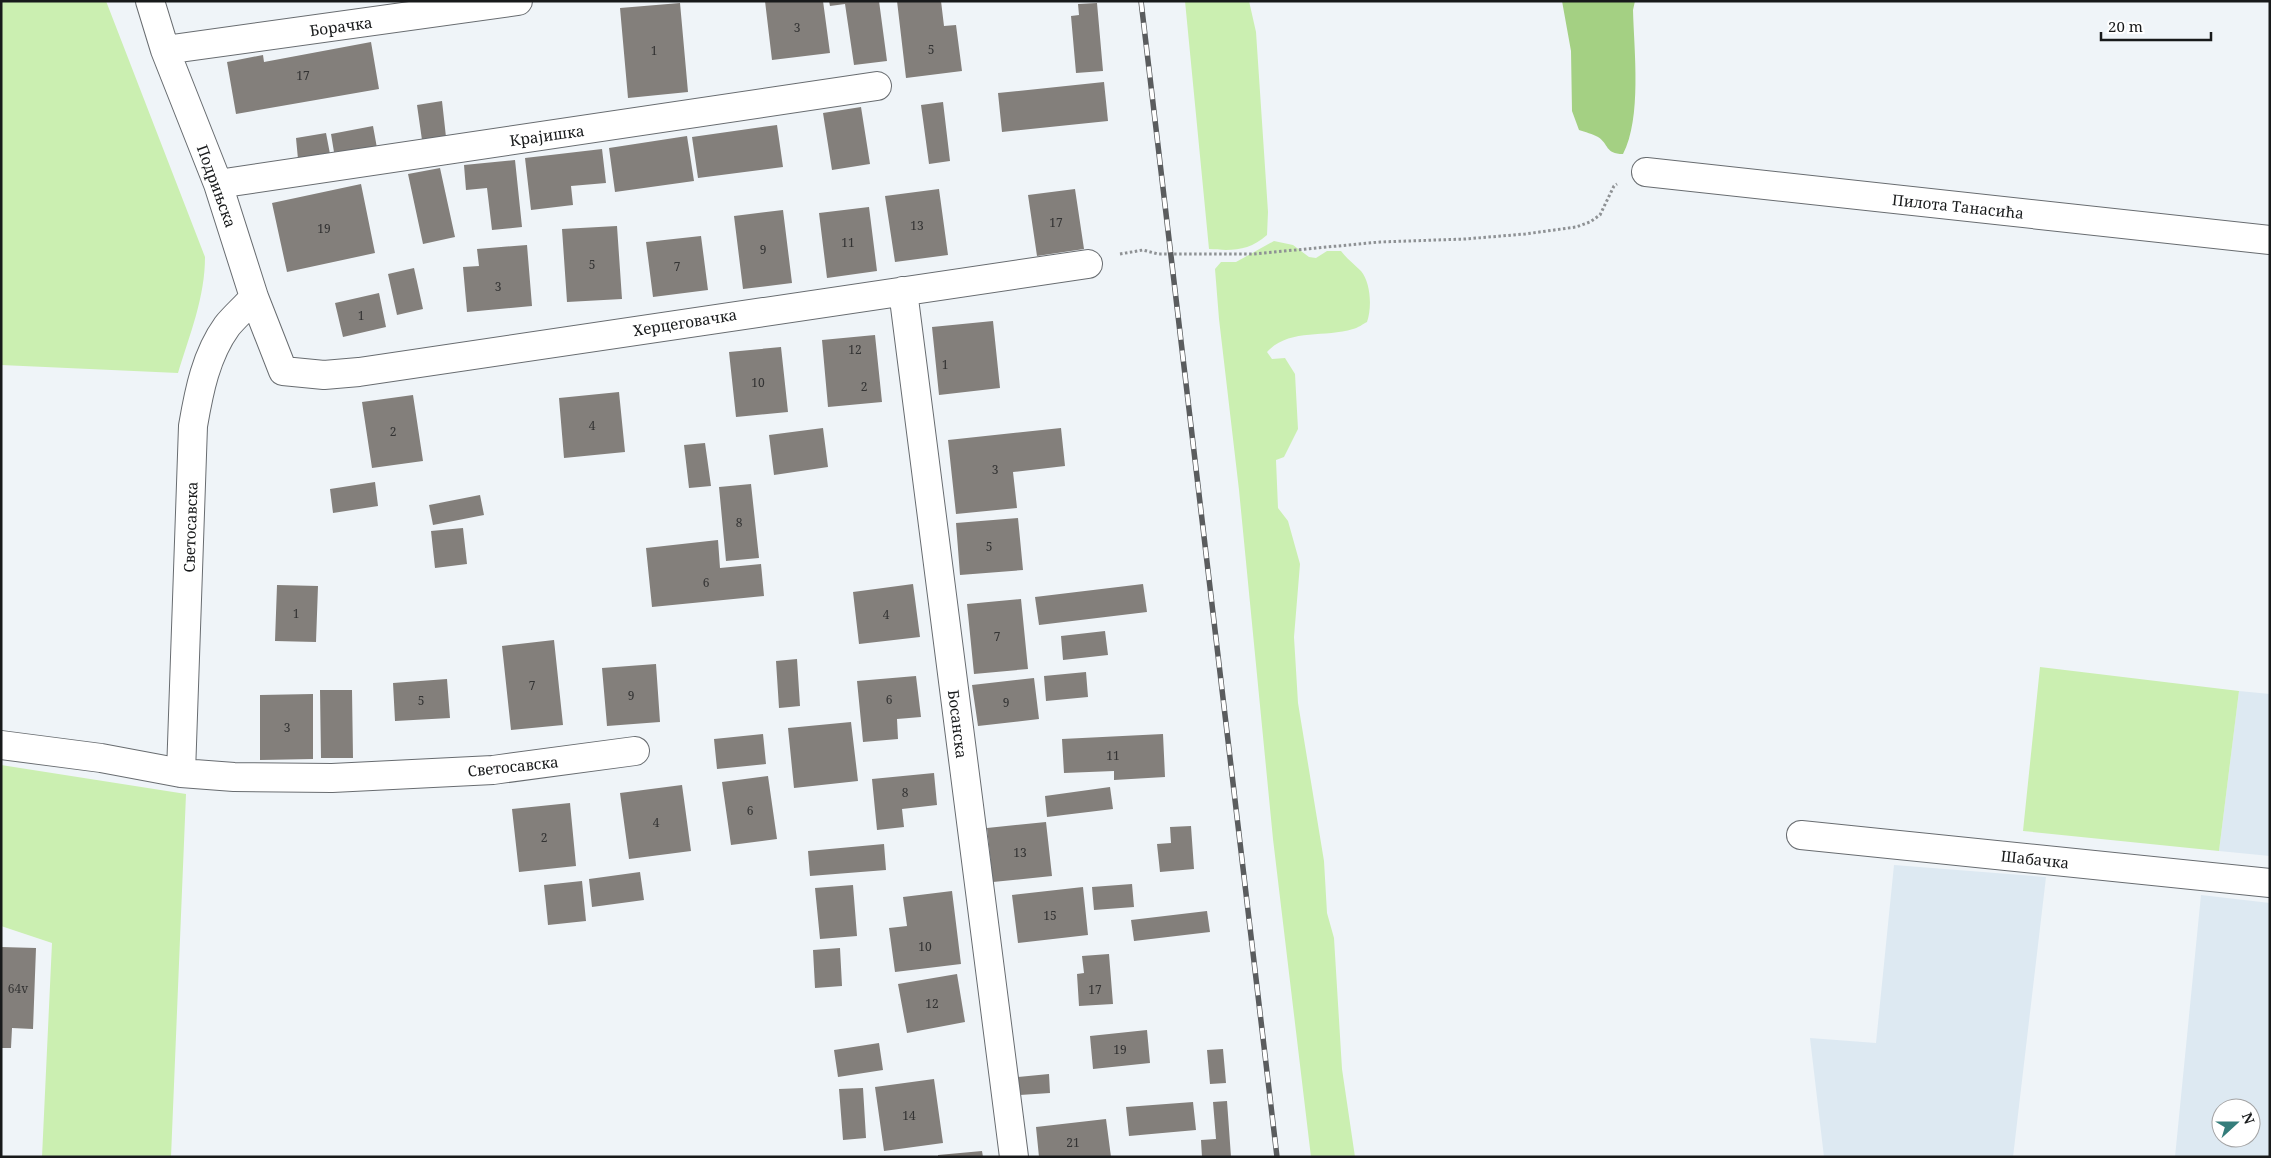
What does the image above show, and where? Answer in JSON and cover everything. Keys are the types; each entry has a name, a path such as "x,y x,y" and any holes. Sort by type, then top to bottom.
{"street":[{"name":"Подрињска","path":"150,1 165,50 218,184 254,298 283,371"},
{"name":"Борачка","path":"165,50 518,1"},
{"name":"Крајишка","path":"218,184 877,86"},
{"name":"Пилота Танасића","path":"1646,172 2270,240"},
{"name":"Херцеговачка","path":"283,371 324,375 359,372 1088,264"},
{"name":"Босанска","path":"903,291 1014,1157"},
{"name":"Светосавска","path":"181,773 195,417 208,361 227,326 254,298"},
{"name":"Светосавска","path":"1,745 101,758 181,773 234,777 332,778 493,770 635,751"},
{"name":"Шабачка","path":"1801,835 2270,883"}],"path":[{"path":"1088,264 1114,255 1143,250 1165,254 1253,254 1380,242 1526,234 1576,227 1590,222 1600,215 1614,186 1624,179 1646,172"}],"shaded area":[{"path":"2239,691 2270,694 2270,856 2219,851"},
{"path":"1894,865 2046,877 2013,1157 1824,1157 1810,1038 1876,1043"},
{"path":"2201,895 2270,903 2270,1157 2175,1157"}],"green space":[{"path":"1,1 106,1 205,257 200,301 178,373 1,365"},
{"path":"1185,1 1249,1 1256,32 1268,212 1267,235 1254,244 1240,249 1209,249"},
{"path":"1562,1 1635,1 1633,10 1635,103 1629,139 1623,154 1613,152 1598,137 1579,130 1572,111 1571,51"},
{"path":"1274,241 1293,245 1309,257 1316,258 1327,251 1341,251 1361,271 1367,282 1370,296 1370,310 1367,322 1359,327 1342,332 1296,337 1276,344 1267,352 1272,359 1285,358 1295,374 1298,429 1284,457 1276,460 1278,508 1288,521 1300,564 1294,637 1298,703 1324,861 1327,913 1334,938 1342,1069 1355,1157 1311,1157 1273,839 1239,490 1219,319 1215,269 1221,262 1236,262"},
{"path":"2040,667 2239,691 2219,851 2023,831"},
{"path":"1,765 186,794 171,1157 42,1157 52,943 1,926"}],"building":[{"path":"765,1 823,1 830,53 772,60"},
{"path":"829,1 879,1 887,61 854,65 845,4 830,6"},
{"path":"897,1 941,1 944,26 956,25 962,71 906,78"},
{"path":"680,3 688,92 628,98 620,8"},
{"path":"1097,3 1103,71 1076,73 1071,16 1079,15 1078,4"},
{"path":"371,42 379,89 236,114 227,62 263,55 264,62"},
{"path":"1104,82 1108,121 1002,132 998,93"},
{"path":"442,101 446,137 422,140 417,105"},
{"path":"943,102 950,161 929,164 921,105"},
{"path":"861,107 870,164 832,170 823,113"},
{"path":"777,125 783,167 698,178 692,137"},
{"path":"373,126 377,148 334,152 331,134"},
{"path":"326,133 330,154 298,159 296,138"},
{"path":"687,136 694,181 615,192 609,148"},
{"path":"602,149 606,183 571,186 573,205 531,210 525,158"},
{"path":"515,160 522,227 492,230 487,188 466,190 464,165"},
{"path":"440,168 455,237 423,244 408,174"},
{"path":"361,184 375,253 287,272 272,203"},
{"path":"939,189 948,255 895,262 885,196"},
{"path":"1075,189 1084,249 1037,256 1028,195"},
{"path":"869,207 877,271 827,278 819,213"},
{"path":"783,210 792,283 743,289 734,216"},
{"path":"617,226 622,299 567,302 562,229"},
{"path":"701,236 708,290 653,297 646,242"},
{"path":"527,245 532,306 467,312 463,267 479,266 477,249"},
{"path":"414,268 423,309 397,315 388,274"},
{"path":"379,293 386,327 343,337 335,303"},
{"path":"993,321 1000,388 939,395 932,327"},
{"path":"875,335 882,402 828,407 822,340"},
{"path":"781,347 788,412 736,417 729,352"},
{"path":"619,392 625,452 564,458 559,398"},
{"path":"413,395 423,461 372,468 362,402"},
{"path":"823,428 828,467 774,475 769,435"},
{"path":"1061,428 1065,466 1013,472 1017,508 956,514 948,440"},
{"path":"705,443 711,486 689,488 684,445"},
{"path":"375,482 378,506 333,513 330,489"},
{"path":"751,484 759,558 726,561 719,487"},
{"path":"480,495 484,515 433,525 429,505"},
{"path":"1018,518 1023,570 960,575 956,523"},
{"path":"463,528 467,564 435,568 431,531"},
{"path":"718,540 720,568 761,564 764,596 652,607 646,548"},
{"path":"913,584 920,637 859,644 853,592"},
{"path":"1143,584 1147,612 1039,625 1035,597"},
{"path":"277,585 318,586 316,642 275,641"},
{"path":"1021,599 1028,669 974,674 967,604"},
{"path":"1105,631 1108,655 1063,660 1061,636"},
{"path":"554,640 563,725 511,730 502,646"},
{"path":"797,659 800,706 779,708 776,661"},
{"path":"656,664 660,722 607,726 602,668"},
{"path":"1086,672 1088,697 1046,701 1044,676"},
{"path":"916,676 921,717 897,719 898,739 863,742 857,681"},
{"path":"1034,678 1039,719 978,726 972,685"},
{"path":"447,679 450,718 395,721 393,683"},
{"path":"320,690 352,690 353,758 321,758"},
{"path":"313,694 313,759 260,760 260,695"},
{"path":"851,722 858,781 794,788 788,728"},
{"path":"763,734 766,764 717,769 714,739"},
{"path":"1163,734 1165,777 1114,780 1114,771 1064,773 1062,739"},
{"path":"934,773 937,805 902,809 904,827 877,830 872,779"},
{"path":"768,776 777,839 731,845 722,782"},
{"path":"682,785 691,851 629,859 620,793"},
{"path":"1110,787 1113,809 1047,817 1045,796"},
{"path":"570,803 576,866 519,872 512,809"},
{"path":"1046,822 1052,876 993,882 987,828"},
{"path":"1191,826 1194,869 1160,872 1157,844 1171,843 1170,827"},
{"path":"884,844 886,870 810,876 808,851"},
{"path":"640,872 644,900 592,907 589,879"},
{"path":"582,881 586,921 548,925 544,885"},
{"path":"1132,884 1134,907 1094,910 1092,887"},
{"path":"853,885 857,936 820,939 815,888"},
{"path":"1083,887 1088,935 1018,943 1012,895"},
{"path":"952,891 961,964 895,972 889,928 907,926 903,897"},
{"path":"1207,911 1210,932 1134,941 1131,920"},
{"path":"1,947 36,948 33,1029 12,1028 11,1048 1,1048"},
{"path":"840,948 842,986 815,988 813,950"},
{"path":"1109,954 1113,1004 1079,1006 1077,974 1084,973 1082,956"},
{"path":"957,974 965,1022 907,1033 898,984"},
{"path":"1147,1030 1150,1063 1093,1069 1090,1036"},
{"path":"879,1043 883,1070 838,1077 834,1050"},
{"path":"1223,1049 1226,1083 1210,1084 1207,1050"},
{"path":"1049,1074 1050,1093 1020,1095 1018,1077"},
{"path":"934,1079 943,1143 884,1151 875,1087"},
{"path":"863,1088 866,1138 843,1140 839,1089"},
{"path":"1227,1101 1231,1157 1202,1157 1201,1140 1216,1139 1213,1102"},
{"path":"1193,1102 1196,1130 1129,1136 1126,1107"},
{"path":"1106,1119 1111,1157 1039,1157 1036,1127"},
{"path":"982,1151 983,1157 938,1157 938,1155"}],"railway":[{"path":"1141,1 1277,1157"}]}
